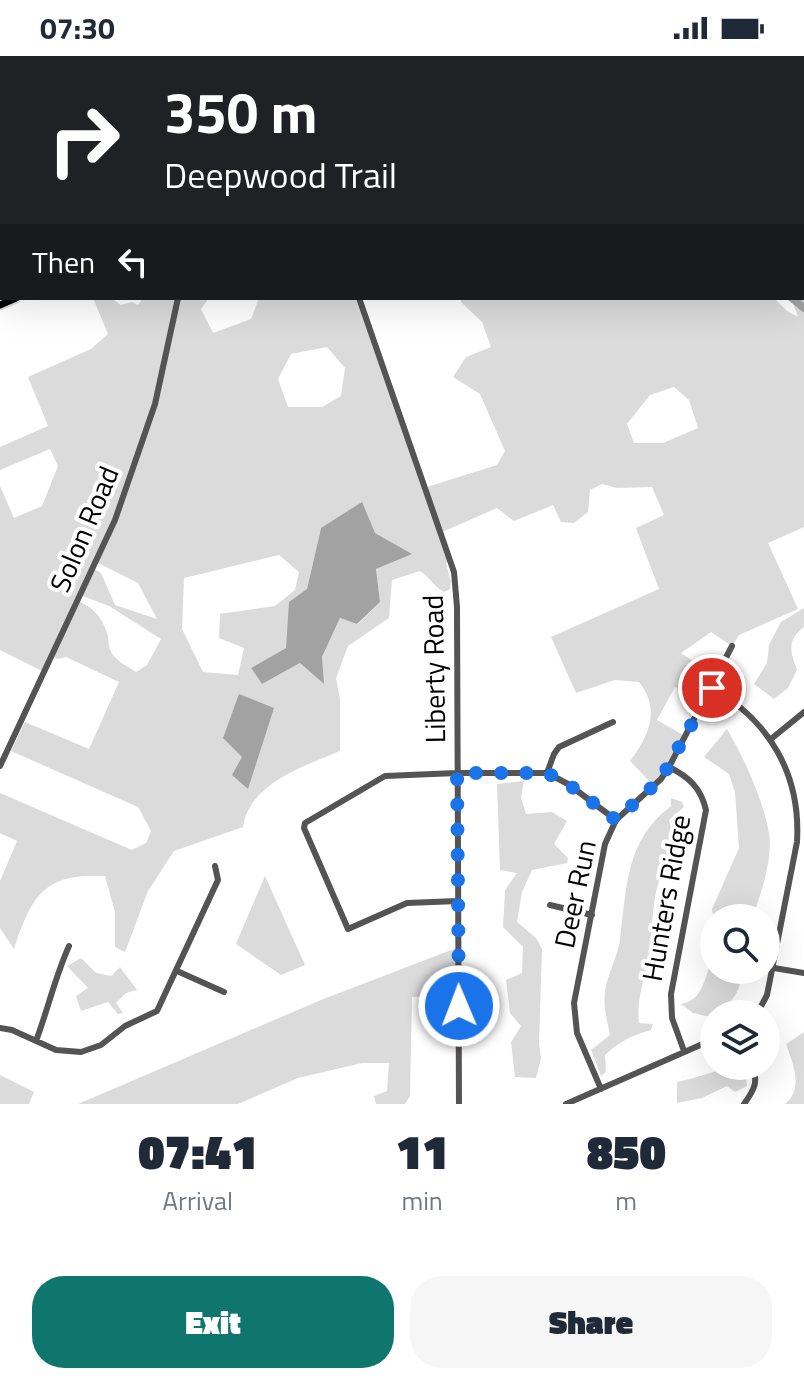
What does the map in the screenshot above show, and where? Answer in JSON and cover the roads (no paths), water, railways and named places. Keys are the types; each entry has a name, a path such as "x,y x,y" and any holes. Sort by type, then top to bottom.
{"street":[{"name":"Solon Road","path":"0,766 115,520 155,404 178,300"},
{"name":"Liberty Road","path":"360,300 454,572 457,607 459,1104"},
{"name":"Deer Run","path":"601,1089 577,1033 574,1003 605,844 616,820 661,779 669,767 732,646"},
{"path":"712,688 745,709 771,739 790,778 798,818 797,842 780,935"},
{"path":"771,739 804,712"},
{"path":"547,773 559,747 613,722"},
{"name":"Hunters Ridge","path":"669,767 694,783 706,810 671,994 672,1018 684,1051"},
{"path":"458,901 407,903 348,929 304,828 305,823 385,776 457,773 547,773 568,784 616,820"},
{"path":"0,1028 12,1030 56,1050 91,1050 125,1026 157,1011 218,880 215,866"},
{"path":"550,905 592,915"},
{"path":"36,1041 54,980 69,946"},
{"path":"780,969 804,973"},
{"path":"177,971 224,992"},
{"path":"566,1104 700,1045"},
{"path":"744,1104 754,1091 757,1080"}],"waterway":[{"path":"794,300 804,308"}]}
